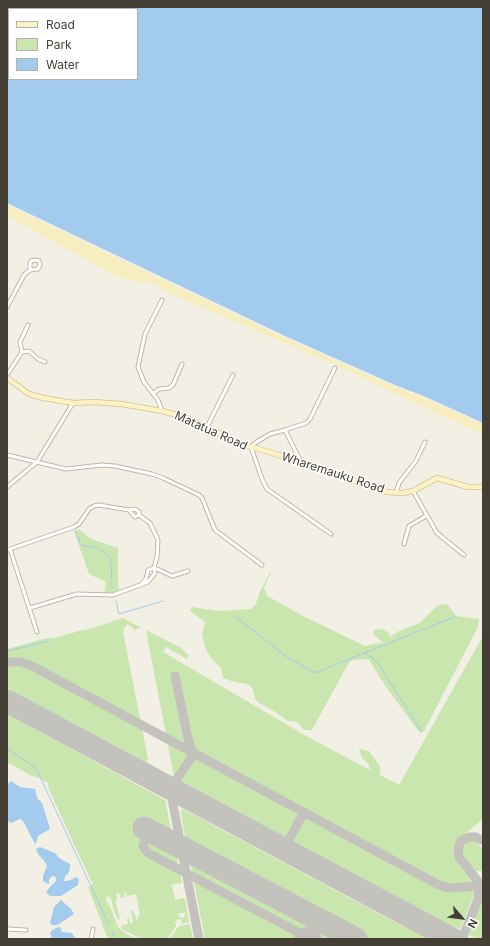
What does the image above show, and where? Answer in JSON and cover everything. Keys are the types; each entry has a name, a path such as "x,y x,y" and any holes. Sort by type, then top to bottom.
{"main road":[{"name":"Matatua Road","path":"7,378 34,395 73,404 106,402 162,411 185,417 251,447"},
{"name":"Wharemauku Road","path":"251,447 396,493 413,491 437,478 468,487 483,487"}],"street":[{"path":"7,307 18,284 24,275 30,270"},
{"path":"162,300 145,334 138,364 140,373 154,393 162,411"},
{"path":"7,375 22,352 20,342 28,325"},
{"path":"22,352 29,351 38,359 45,362"},
{"path":"154,393 159,389 169,388 173,385 182,364"},
{"path":"251,447 270,434 306,423 310,419 335,368"},
{"path":"207,427 233,375"},
{"path":"7,487 37,462 73,404"},
{"path":"285,430 301,462"},
{"path":"396,493 399,483 416,461 425,442"},
{"name":"Matatua Road","path":"251,447 267,489 331,534"},
{"path":"7,455 66,469 102,464 115,466 152,474 168,480 198,495 204,502 215,530 262,564"},
{"path":"413,491 436,533 464,555"},
{"path":"30,608 80,594 113,595 139,586 151,579 155,573 154,568 157,557 157,538 150,523 135,510 99,505 89,509 79,524 74,527 8,549 38,632"},
{"path":"129,510 135,517 139,515"},
{"path":"404,544 410,525 426,516"},
{"path":"139,586 144,581 148,570 154,568 172,576 188,571"},
{"path":"7,929 26,930"},
{"path":"91,939 93,929"}],"green space":[{"path":"79,529 91,539 118,548 119,591 112,594 104,593 106,582 89,574 74,531"},
{"path":"270,572 264,588 267,596 303,616 365,646 383,643 374,635 373,632 375,629 385,630 388,632 390,637 399,631 420,623 436,607 442,604 448,605 456,616 479,619 478,627 424,731 420,733 386,687 369,660 352,660 348,664 312,730 304,730 297,722 288,721 259,703 255,699 253,689 248,684 234,682 223,678 221,668 210,657 205,647 202,634 205,622 190,611 192,607 217,611 251,609 256,604 258,596"},
{"path":"123,618 141,628 133,630 133,628 127,624 123,630 125,631 123,632 148,759 146,762 7,688 7,649 43,639 55,638 90,629"},
{"path":"146,630 181,648 189,656 187,659 166,647 163,652 308,737 370,770 369,765 362,758 359,750 369,751 380,766 380,775 399,785 483,636 483,819 459,839 455,846 455,855 473,880 475,892 460,929 455,928 174,777"},
{"path":"7,714 165,800 182,883 172,885 175,900 185,898 189,922 181,924 182,921 177,919 175,923 176,926 167,939 141,939 122,929 118,920 114,911 111,898 107,896 106,900 118,927 125,933 137,939 108,939 88,887 93,884 48,787 48,783 7,762","holes":["124,892 126,892 127,896 136,894 140,915 137,916 138,920 137,921 133,910 131,910 133,923 130,923 129,918 127,918 128,924 121,926 118,920 120,919 115,900 118,899 116,894 119,893 121,898 125,897","179,913 186,913 180,920 181,917 178,916"]},
{"path":"183,809 428,939 205,939 181,815 181,810"},
{"path":"467,841 475,841 483,849 483,871 476,871 463,857 461,848"},
{"path":"483,897 483,939 477,939 469,935"},
{"path":"190,924 193,939 169,939 179,926"}],"sand":[{"path":"7,205 283,337 483,424 483,435 328,362 161,290 161,287 150,282 145,284 115,276 7,216"}],"water":[{"path":"7,7 483,7 483,423 285,336 7,203"},
{"path":"11,781 20,787 35,789 37,798 42,803 50,829 38,836 35,844 23,821 20,819 11,823 8,821 7,785"},
{"path":"40,847 55,853 59,858 70,864 70,869 68,874 65,876 64,881 68,881 76,877 79,879 78,885 61,896 50,896 46,892 56,881 56,878 54,876 51,877 49,884 43,881 43,876 47,866 36,849"},
{"path":"61,900 71,909 74,914 57,925 52,925 50,923 54,907"},
{"path":"60,927 62,932 72,933 76,939 52,939 50,932"}],"waterway":[{"path":"75,531 81,545 96,547 109,556 111,562 112,587"},
{"path":"116,601 119,614 163,601"},
{"path":"236,617 287,657 315,673 454,617"},
{"path":"7,651 49,641"},
{"path":"364,653 373,658 379,665 421,731"},
{"path":"7,749 36,768 109,925"},
{"path":"112,932 115,939"}],"taxiway":[{"path":"7,662 21,662 32,666 437,884 455,888 483,885"},
{"path":"175,676 188,739 194,754 170,789 199,939"},
{"path":"284,849 304,812"},
{"path":"150,831 143,845 148,853 311,939"},
{"path":"478,899 479,889 477,880 459,857 458,849 461,841 469,837 476,837 481,840"},
{"path":"462,939 480,894"}],"runway":[{"path":"7,701 452,939"},
{"path":"144,828 356,939"},
{"path":"306,939 310,938"}]}
